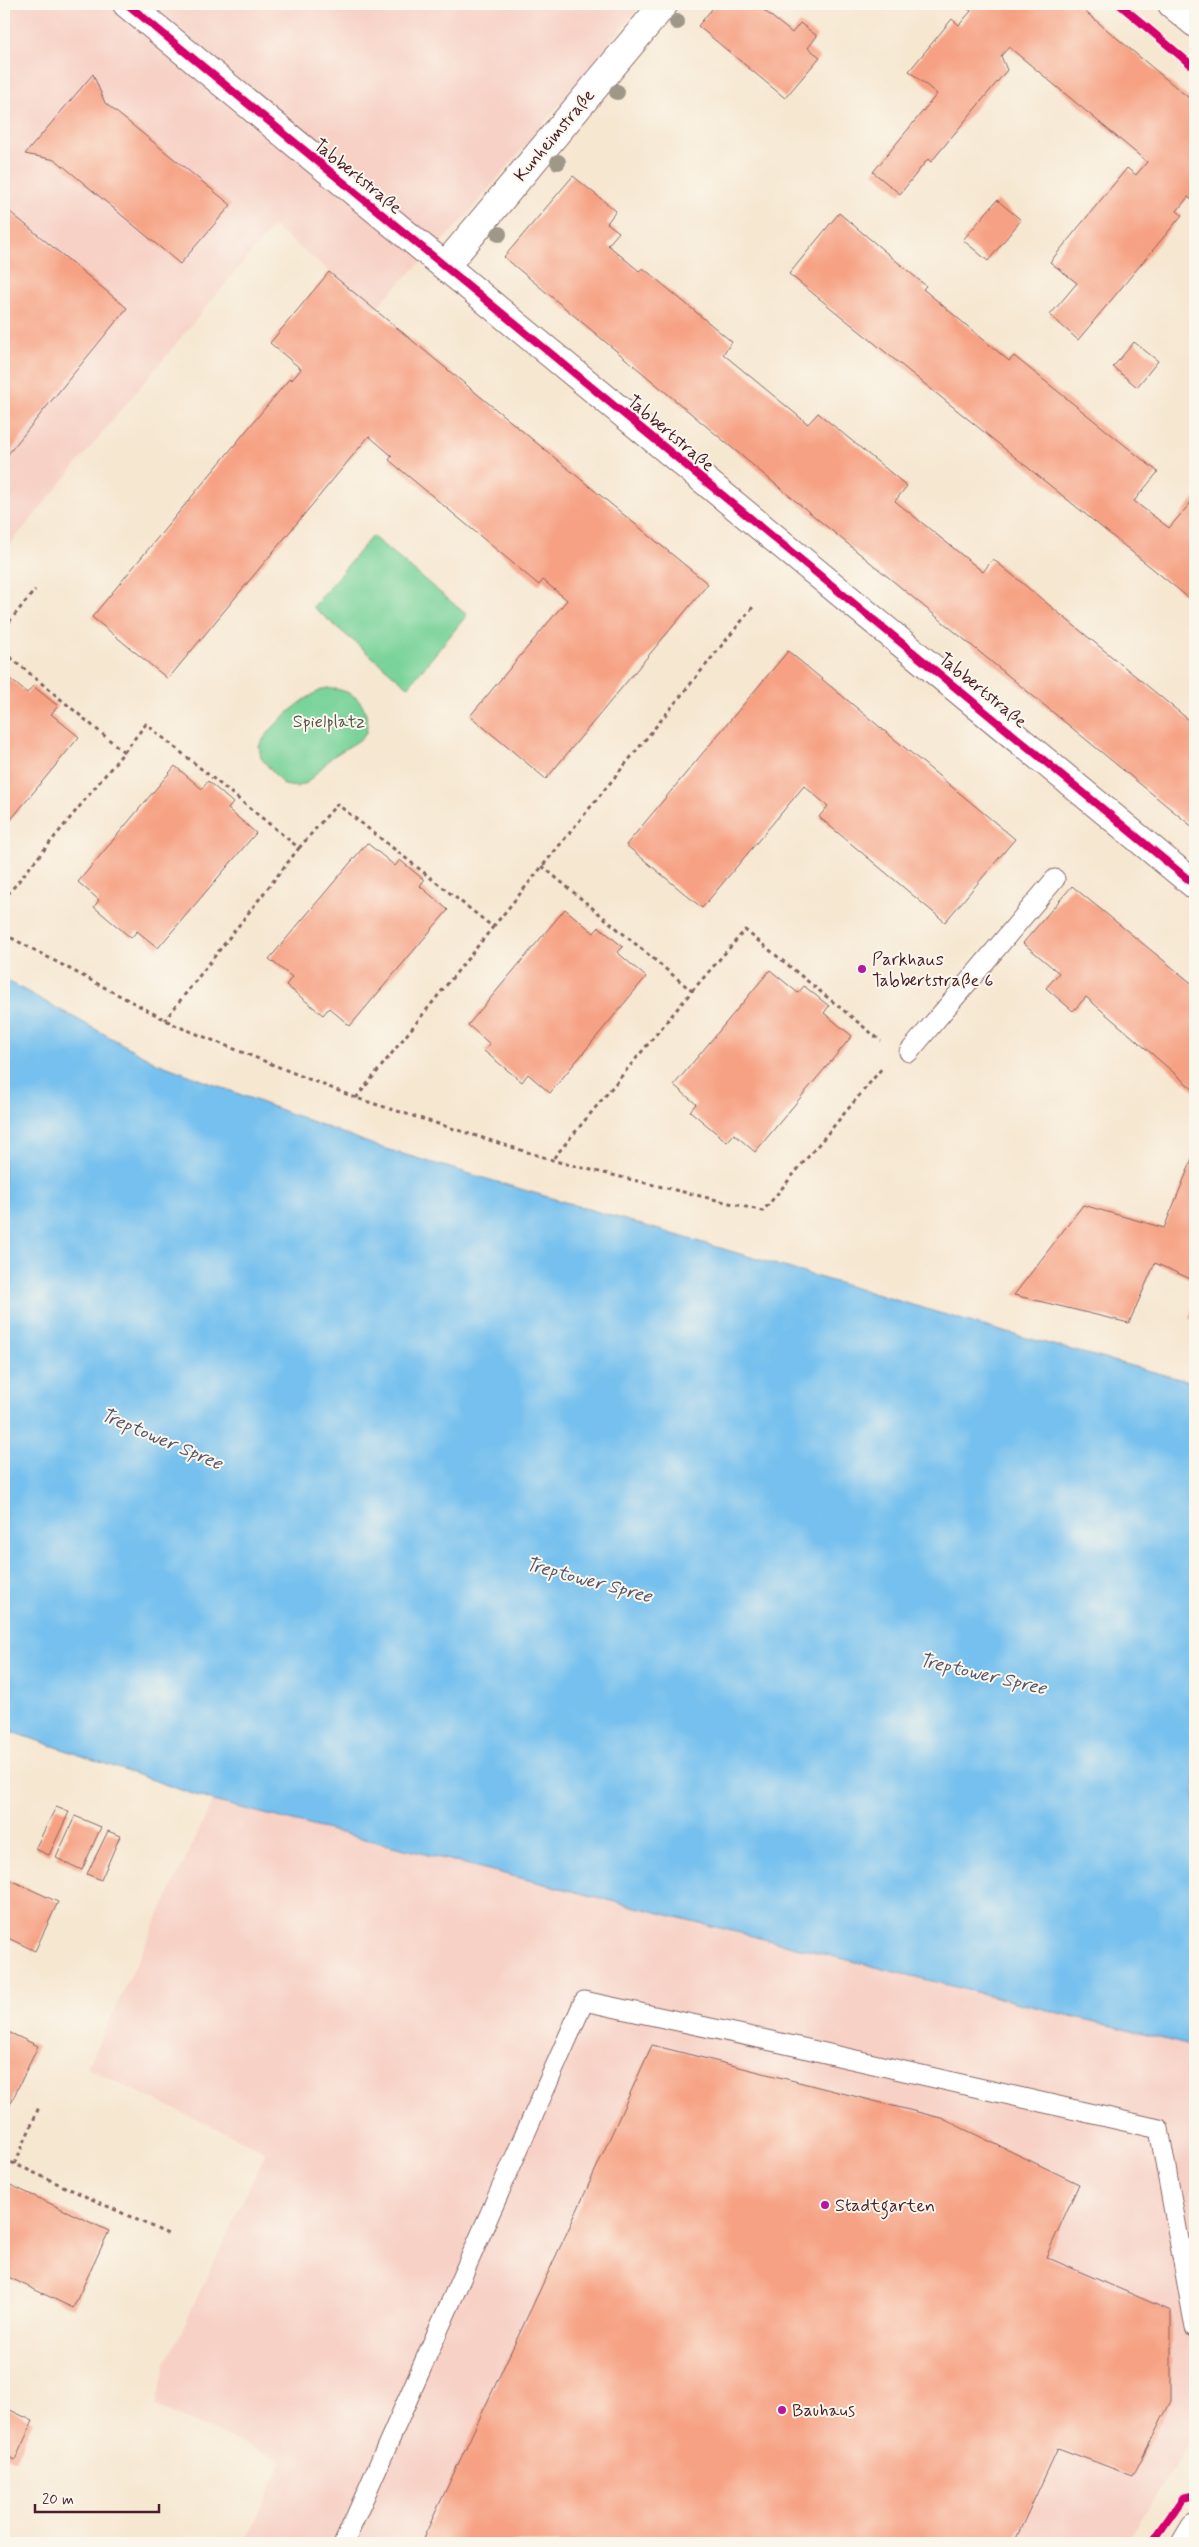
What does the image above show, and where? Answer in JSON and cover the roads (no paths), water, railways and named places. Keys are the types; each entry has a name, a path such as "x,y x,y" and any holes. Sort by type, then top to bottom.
{"street":[{"name":"Tabbertstraße","path":"127,4 1195,885"},
{"name":"Kunheimstraße","path":"445,266 664,4"},
{"path":"1172,4 1195,23"},
{"path":"1186,2543 1195,2528"}],"lane":[{"path":"904,1054 1055,879"},
{"path":"344,2543 584,2001 790,2045 1159,2129 1195,2328"}],"water":[{"name":"Treptower Spree","path":"4,979 157,1063 379,1147 997,1330 1195,1383 1195,2047 213,1801 4,1729"}],"place":[{"name":"Parkhaus Tabbertstraße 6","path":"862,969"},
{"name":"Stadtgarten","path":"825,2205"},
{"name":"Bauhaus","path":"782,2410"}],"park label":[{"name":"Spielplatz","path":"329,721"}]}
